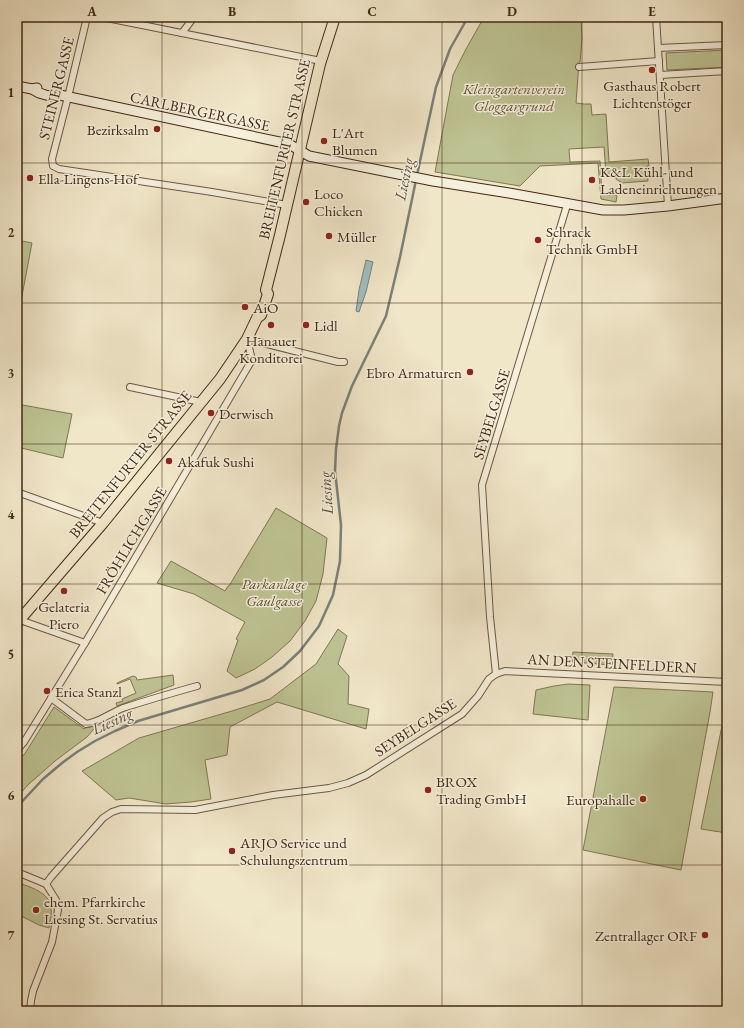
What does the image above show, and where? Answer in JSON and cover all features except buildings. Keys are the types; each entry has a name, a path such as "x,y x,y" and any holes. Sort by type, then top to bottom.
{"main road":[{"name":"BREITENFURTER STRASSE","path":"18,622 103,523 220,379 247,339 257,318 255,313 262,293 266,290 321,61 335,17"},
{"name":"CARLBERGERGASSE","path":"17,86 32,89 37,92 64,96 289,144 309,156 402,175 509,193 567,205"},
{"path":"567,205 603,210 624,210 727,198"}],"street":[{"name":"STEINERGASSE","path":"87,17 64,96 62,123 52,159 53,166 59,169 287,205"},
{"path":"102,17 321,61"},
{"path":"182,33 194,17"},
{"path":"656,17 668,206"},
{"path":"658,48 727,45"},
{"path":"578,66 659,61"},
{"path":"660,75 727,71"},
{"name":"SEYBELGASSE","path":"46,884 103,818 112,812 121,809 195,810 273,795 329,788 348,783 366,775 462,714 478,696 489,679 496,674 490,616 482,485 567,205"},
{"path":"247,339 338,362 344,362"},
{"name":"FRÖHLICHGASSE","path":"17,750 24,742 85,643 252,360 247,339"},
{"path":"130,387 201,402"},
{"path":"17,492 103,523"},
{"path":"18,622 85,643"},
{"name":"AN DEN STEINFELDERN","path":"496,674 505,671 727,682"},
{"path":"51,698 86,724 95,723 121,709 162,695 197,686"},
{"path":"17,872 46,884 56,900 58,910 52,942 33,991 30,1011"}],"green space":[{"name":"Kleingartenverein Gloggargrund","path":"484,17 581,17 582,39 576,103 591,104 592,115 606,114 609,162 648,159 648,181 622,183 616,179 616,174 606,174 604,147 569,149 570,162 600,161 602,195 617,195 616,202 601,199 598,163 540,166 520,186 435,172 453,75"},
{"path":"727,50 727,67 667,70 666,53"},
{"path":"17,240 32,243 17,322"},
{"path":"17,404 72,414 63,458 17,447"},
{"name":"Parkanlage Gaulgasse","path":"276,508 327,538 323,574 316,601 305,621 290,641 272,657 255,669 236,678 227,671 238,640 236,639 245,622 194,594 157,583 171,561 225,591"},
{"path":"338,629 347,636 338,664 349,676 348,704 369,709 366,729 277,702 230,727 227,755 205,760 211,799 191,802 166,804 129,798 116,800 82,771 139,738 270,699 316,664"},
{"path":"573,652 613,654 612,665 572,662"},
{"path":"173,675 174,685 117,706 116,703 123,701 122,699 136,693 130,679 117,683 133,676 136,677 137,680"},
{"path":"568,684 590,685 588,720 533,714 536,690"},
{"name":"Europahalle","path":"614,687 713,692 681,870 583,850"},
{"path":"727,701 727,833 701,829"},
{"path":"54,707 84,729 99,723 87,737 55,761 17,797 17,761 24,755"},
{"path":"17,882 33,888 43,894 50,902 51,918 49,928 39,925 17,914"}],"water":[{"path":"366,260 373,262 366,292 359,312 356,311"}],"waterway":[{"name":"Liesing","path":"417,175 436,87 450,49 468,17"},
{"name":"Liesing","path":"17,807 43,779 77,752 95,741 138,721 242,690 264,680 283,667 300,651 319,626 333,595 340,561 341,525 335,471 339,426 352,386 386,316 416,180"}],"place":[{"name":"Gasthaus Robert Lichtenstöger","path":"652,70"},
{"name":"Bezirksalm","path":"157,129"},
{"name":"L'Art Blumen","path":"324,141"},
{"name":"Ella-Lingens-Hof","path":"30,178"},
{"name":"K&L Kühl- und Ladeneinrichtungen","path":"592,180"},
{"name":"Loco Chicken","path":"306,202"},
{"name":"Müller","path":"329,236"},
{"name":"Schrack Technik GmbH","path":"538,240"},
{"name":"AiO","path":"245,307"},
{"name":"Hanauer Konditorei","path":"271,325"},
{"name":"Lidl","path":"306,325"},
{"name":"Ebro Armaturen","path":"470,372"},
{"name":"Derwisch","path":"211,413"},
{"name":"Akafuk Sushi","path":"169,461"},
{"name":"Gelateria Piero","path":"64,591"},
{"name":"Erica Stanzl","path":"47,691"},
{"name":"BROX Trading GmbH","path":"428,790"},
{"name":"Europahalle","path":"643,799"},
{"name":"ARJO Service und Schulungszentrum","path":"232,851"},
{"name":"ehem. Pfarrkirche Liesing St. Servatius","path":"36,910"},
{"name":"Zentrallager ORF","path":"705,935"}]}
